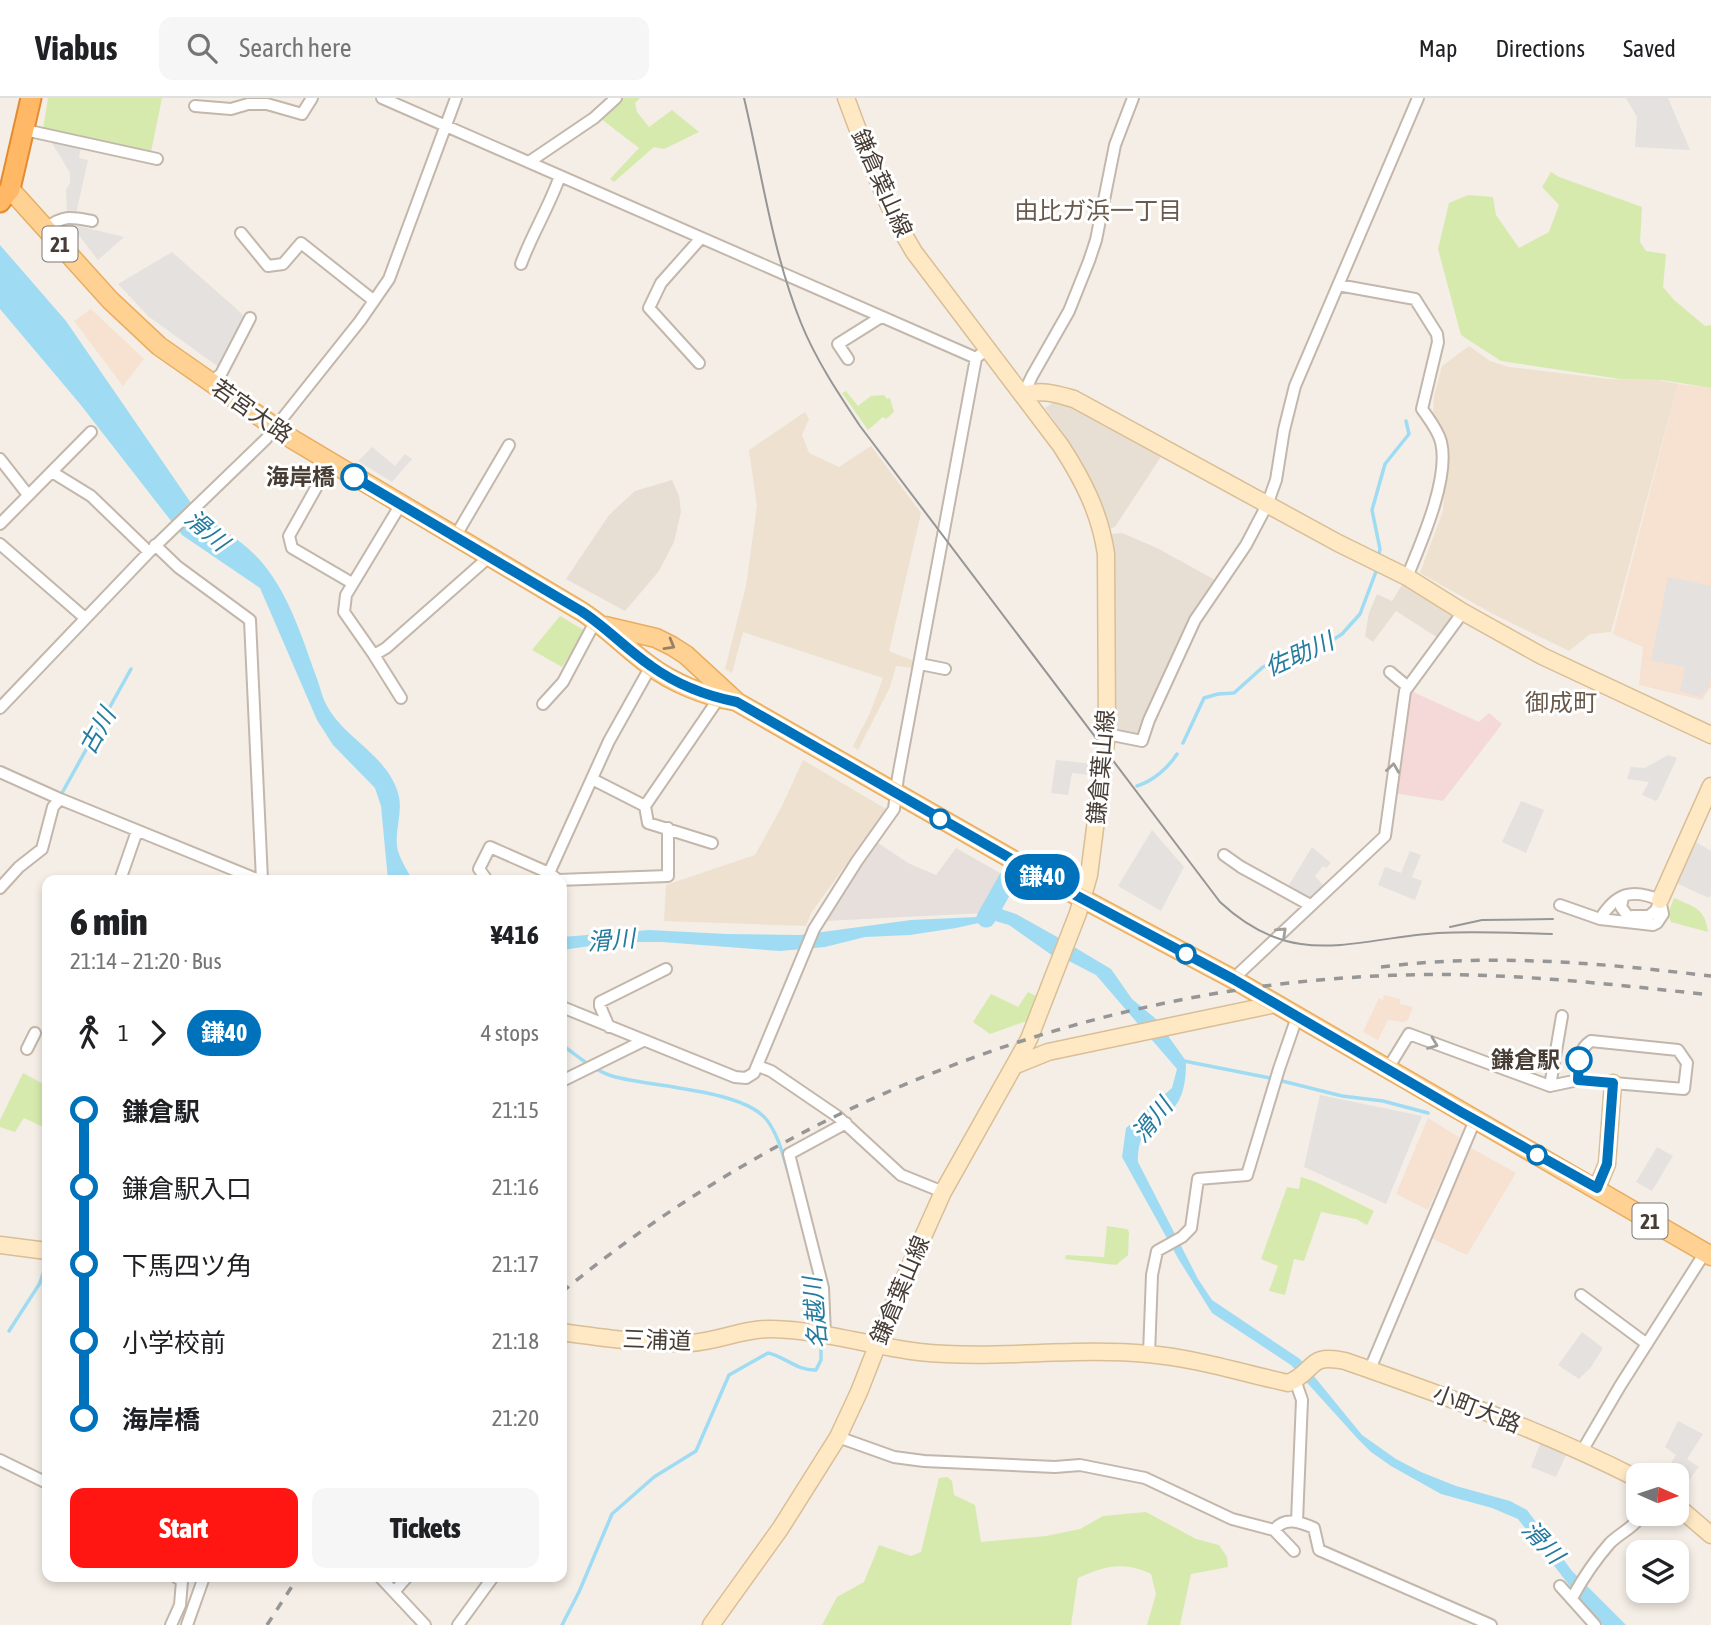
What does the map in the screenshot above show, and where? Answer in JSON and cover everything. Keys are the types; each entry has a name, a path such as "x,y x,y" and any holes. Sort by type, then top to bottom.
{"highway":[{"path":"5,195 25,130 31,98"}],"main road":[{"name":"若宮大路","path":"5,195 46,228 96,285 159,346 330,463 601,623 651,666 682,684 728,700 1083,900 1233,979 1387,1070 1597,1188 1709,1257"},
{"name":"若宮大路","path":"601,623 656,638 673,646 686,655 728,700"}],"street":[{"path":"195,106 231,109 248,104 267,104 302,114 313,98"},
{"path":"382,98 881,317 981,354 894,809 814,929 758,1066 750,1077 735,1077 567,1009"},
{"path":"0,708 152,548 276,428 360,321 390,279 456,98"},
{"path":"529,162 594,118 616,98"},
{"name":"鎌倉葉山線","path":"710,1625 780,1529 816,1476 838,1437 943,1192 999,1087 1016,1065 1035,1023 1083,900 1090,868 1107,734 1106,554 1103,532 1094,505 1077,471 1023,395 981,354 895,222 846,98"},
{"path":"1023,395 1069,311 1089,261 1096,240 1115,145 1133,98"},
{"path":"1107,734 1142,741 1195,620 1246,545 1267,505 1276,480 1295,386 1418,98"},
{"path":"25,130 157,159"},
{"path":"520,264 536,226 549,207 560,176"},
{"path":"46,228 58,219 67,217 92,221"},
{"path":"241,233 268,266 283,264 301,243 373,300"},
{"path":"699,363 649,308 661,283 701,238"},
{"path":"1339,285 1415,299 1437,334 1438,342 1423,409 1441,439 1443,454 1436,503 1407,577"},
{"path":"848,359 838,344 881,317"},
{"path":"211,382 221,374 250,318"},
{"path":"1023,395 1035,391 1074,399 1267,505 1407,577 1542,656 1711,735"},
{"path":"0,524 91,432"},
{"path":"455,537 509,445"},
{"path":"0,458 30,494"},
{"path":"330,463 289,536 292,548 352,583"},
{"path":"52,472 91,496 152,548 250,620 260,875"},
{"path":"401,504 352,583 346,595 344,612 401,698"},
{"path":"0,544 85,618"},
{"path":"373,655 386,648 489,557"},
{"path":"1233,979 1385,836 1405,691 1464,612"},
{"path":"544,704 563,682 601,623"},
{"path":"920,664 945,669"},
{"path":"483,875 479,869 490,847 544,875 609,741 651,666"},
{"path":"1390,672 1408,687"},
{"path":"712,843 648,822 645,806 728,700"},
{"path":"0,772 247,875"},
{"path":"592,779 645,806"},
{"path":"1600,919 1616,914 1645,917 1653,913 1653,897 1711,786"},
{"path":"0,888 19,867 42,849 56,797"},
{"path":"567,880 668,876 668,828"},
{"path":"122,875 137,831"},
{"path":"1224,855 1310,905"},
{"path":"1560,905 1600,919 1653,925 1663,914 1653,897 1632,892 1609,906 1600,919"},
{"path":"1623,897 1621,906 1627,915"},
{"path":"609,1027 600,1002 666,969"},
{"path":"1016,1065 1048,1052 1276,1004"},
{"path":"1550,1086 1562,1016"},
{"path":"1149,1354 1152,1275 1157,1251 1182,1237 1191,1228 1198,1179 1247,1175 1297,1017"},
{"path":"27,1049 35,1033"},
{"path":"1387,1070 1409,1034 1550,1086 1578,1080 1684,1089 1685,1058 1682,1053 1672,1049 1591,1041 1580,1053 1578,1080"},
{"path":"567,1078 643,1041"},
{"path":"758,1066 792,1085 846,1123 901,1175 943,1192"},
{"path":"1597,1188 1607,1164 1613,1083"},
{"path":"1370,1369 1475,1120"},
{"path":"821,1334 823,1288 789,1154 846,1123"},
{"path":"0,1245 42,1250"},
{"path":"1582,1451 1647,1344 1709,1257"},
{"path":"1581,1295 1647,1344"},
{"name":"三浦道","path":"567,1333 639,1341 690,1343 772,1329 821,1334 919,1352 958,1354 1097,1351 1149,1354"},
{"name":"小町大路","path":"1149,1354 1186,1359 1288,1383 1320,1359 1330,1358 1370,1369 1464,1403 1582,1451 1626,1473"},
{"path":"1297,1521 1303,1373"},
{"path":"838,1437 894,1457 924,1461 1055,1467 1080,1465 1145,1478 1232,1519 1275,1530 1294,1550"},
{"path":"0,1460 42,1481"},
{"path":"1689,1516 1711,1535"},
{"path":"1275,1530 1283,1522 1297,1521 1314,1528 1319,1550 1491,1625"},
{"path":"1572,1598 1586,1573 1611,1542 1630,1526"},
{"path":"170,1625 180,1605 182,1582"},
{"path":"187,1625 202,1582"},
{"path":"385,1582 425,1625"},
{"path":"394,1592 403,1582"},
{"path":"458,1625 489,1582"},
{"path":"1560,1586 1589,1623"}],"shaded area":[{"path":"1626,98 1668,98 1690,150 1635,147 1637,117"},
{"path":"49,138 81,147 79,158 88,160 76,214 67,213 66,190 70,183 70,173"},
{"path":"70,224 124,237 98,260"},
{"path":"172,252 241,313 246,321 220,368 148,316 118,284"},
{"path":"91,309 144,359 123,386 74,321"},
{"path":"1469,346 1490,361 1509,367 1678,384 1611,632 1590,634 1569,651 1493,614 1420,573 1443,511 1447,455 1433,413 1434,396 1442,366"},
{"path":"1678,384 1711,388 1711,687 1702,700 1639,685 1643,647 1613,634"},
{"path":"1055,401 1067,403 1164,452 1115,527 1109,529 1092,484 1071,444 1045,408"},
{"path":"805,412 809,419 802,435 809,453 839,467 871,446 921,513 889,651 914,661 914,668 896,666 890,687 858,750 853,746 870,713 883,678 743,632 732,673 725,669 746,586 757,506 749,450"},
{"path":"372,447 395,466 405,454 412,459 392,482 358,461"},
{"path":"672,480 679,496 681,512 674,542 659,571 625,611 566,579 609,515 635,491"},
{"path":"1122,533 1157,548 1217,581 1190,617 1137,736 1118,732 1114,726 1110,534"},
{"path":"1668,577 1711,586 1711,677 1709,687 1700,697 1680,691 1685,667 1651,660"},
{"path":"1403,583 1455,616 1438,638 1396,611 1373,642 1365,636 1369,613 1377,594 1392,601"},
{"path":"1411,691 1479,722 1489,713 1502,724 1443,801 1394,793"},
{"path":"1668,755 1677,758 1659,797 1656,801 1642,795 1649,782 1627,779 1631,767 1645,768"},
{"path":"803,760 886,809 811,913 806,926 664,921 666,885 755,855"},
{"path":"1056,760 1093,764 1091,775 1072,773 1068,795 1051,793"},
{"path":"1521,801 1544,810 1526,853 1502,842"},
{"path":"1152,830 1184,867 1161,911 1118,886"},
{"path":"1696,842 1711,851 1709,898 1676,883"},
{"path":"878,843 908,863 936,875 956,848 1007,877 984,913 824,921"},
{"path":"1312,847 1331,863 1326,868 1323,866 1315,876 1324,886 1308,902 1287,888"},
{"path":"1410,851 1421,855 1412,877 1422,881 1415,900 1378,885 1385,867 1401,873"},
{"path":"1384,995 1400,999 1400,1004 1413,1007 1408,1020 1388,1020 1378,1040 1363,1032 1379,998 1383,1000"},
{"path":"1320,1095 1422,1116 1386,1204 1304,1167"},
{"path":"1428,1118 1460,1138 1428,1210 1396,1194"},
{"path":"1657,1147 1673,1156 1652,1191 1636,1182"},
{"path":"1471,1148 1516,1173 1467,1255 1431,1238"},
{"path":"1582,1332 1603,1348 1591,1367 1579,1379 1558,1365"},
{"path":"1678,1421 1703,1434 1687,1459 1699,1467 1689,1480 1689,1463 1671,1463 1676,1455 1665,1447"},
{"path":"1542,1439 1568,1451 1556,1477 1531,1467"}],"green space":[{"path":"48,98 162,98 151,152 43,129"},
{"path":"622,98 640,98 635,103 637,112 649,127 672,110 699,132 664,149 654,147 614,182 610,179 639,148 600,118"},
{"path":"1551,172 1642,207 1640,242 1646,251 1666,254 1663,287 1705,326 1711,325 1711,388 1662,380 1620,379 1501,361 1461,335 1438,249 1449,203 1468,195 1493,197 1496,215 1519,248 1549,232 1559,205 1542,187"},
{"path":"846,391 858,406 871,396 884,395 887,399 890,398 894,412 886,419 883,417 868,430 842,393"},
{"path":"560,616 585,631 562,667 532,650"},
{"path":"1674,898 1693,906 1701,913 1708,932 1671,922 1668,913"},
{"path":"1028,992 1038,997 1029,1020 990,1034 973,1022 991,994 1018,1007"},
{"path":"23,1073 42,1083 42,1127 24,1118 15,1132 0,1127 0,1120"},
{"path":"1301,1177 1374,1211 1367,1225 1356,1219 1321,1212 1304,1261 1294,1259 1285,1295 1269,1291 1278,1266 1261,1259 1287,1187 1299,1189"},
{"path":"1107,1226 1127,1229 1129,1232 1128,1255 1116,1265 1065,1259 1066,1255 1104,1257"},
{"path":"947,1477 952,1481 954,1495 975,1505 981,1542 1046,1536 1080,1529 1103,1516 1146,1512 1196,1539 1219,1545 1227,1557 1228,1567 1191,1574 1180,1625 1147,1625 1156,1594 1151,1574 1123,1566 1097,1570 1078,1578 1071,1625 822,1625 837,1597 864,1582 879,1545 911,1556 921,1552 939,1478"}],"water":[{"name":"滑川","path":"0,245 66,321 191,503 268,569 299,629 327,706 393,780 400,800 398,851 410,875 388,875 381,806 375,788 333,745 317,720 260,588 182,535 80,404 0,309"},
{"name":"滑川","path":"1001,909 1016,914 1111,969 1132,999 1156,1019 1186,1061 1179,1100 1141,1139 1138,1162 1198,1279 1212,1300 1300,1359 1362,1435 1396,1459 1456,1486 1510,1501 1527,1510 1572,1571 1626,1625 1603,1625 1518,1519 1492,1508 1441,1494 1391,1466 1357,1438 1291,1365 1212,1313 1122,1157 1126,1128 1172,1088 1177,1069 1096,975 1065,959 1053,956 1009,925 992,920 910,935 865,937 825,947 780,951 662,942 618,942 567,949 567,937 649,930 800,935 911,920 977,917"}],"waterway":[{"name":"佐助川","path":"1378,558 1380,549 1372,510 1385,464 1409,434 1406,421"},
{"name":"佐助川","path":"1183,743 1204,698 1234,693 1263,667 1302,650 1322,647 1342,634 1360,614 1377,569"},
{"name":"古川","path":"62,793 131,669"},
{"name":"佐助川","path":"1137,786 1160,773 1177,754"},
{"path":"986,918 1008,879"},
{"name":"名越川","path":"567,1048 612,1076 716,1095 754,1109 766,1119 774,1132 790,1179"},
{"path":"1184,1061 1342,1096 1383,1101 1428,1113"},
{"name":"名越川","path":"814,1274 819,1301"},
{"path":"9,1331 42,1277"},
{"name":"名越川","path":"562,1625 612,1514 654,1477 696,1451 729,1375 768,1353 803,1368 816,1370 821,1360 821,1340"}],"tram line":[{"path":"744,98 782,268 801,323 828,376 860,426 1220,902 1247,923 1273,937 1299,944 1350,944 1452,932 1552,934"},
{"path":"1450,927 1482,920 1553,919"}],"railway":[{"path":"1381,967 1464,961 1546,961 1711,976"},
{"path":"567,1288 653,1223 750,1162 851,1109 957,1064 1066,1028 1177,1001 1290,983 1404,975 1520,977 1711,995"},
{"path":"267,1625 295,1582"}],"bus line":[{"name":"鎌40","path":"354,477 605,626 651,666 682,684 737,702 1064,889 1233,979 1597,1188 1607,1164 1613,1083 1578,1080 1579,1060"}],"place":[{"name":"海岸橋","path":"354,477"},
{"name":"鎌倉駅","path":"1579,1060"}],"district":[{"name":"由比ガ浜一丁目","path":"1098,210"},
{"name":"御成町","path":"1561,702"}]}
